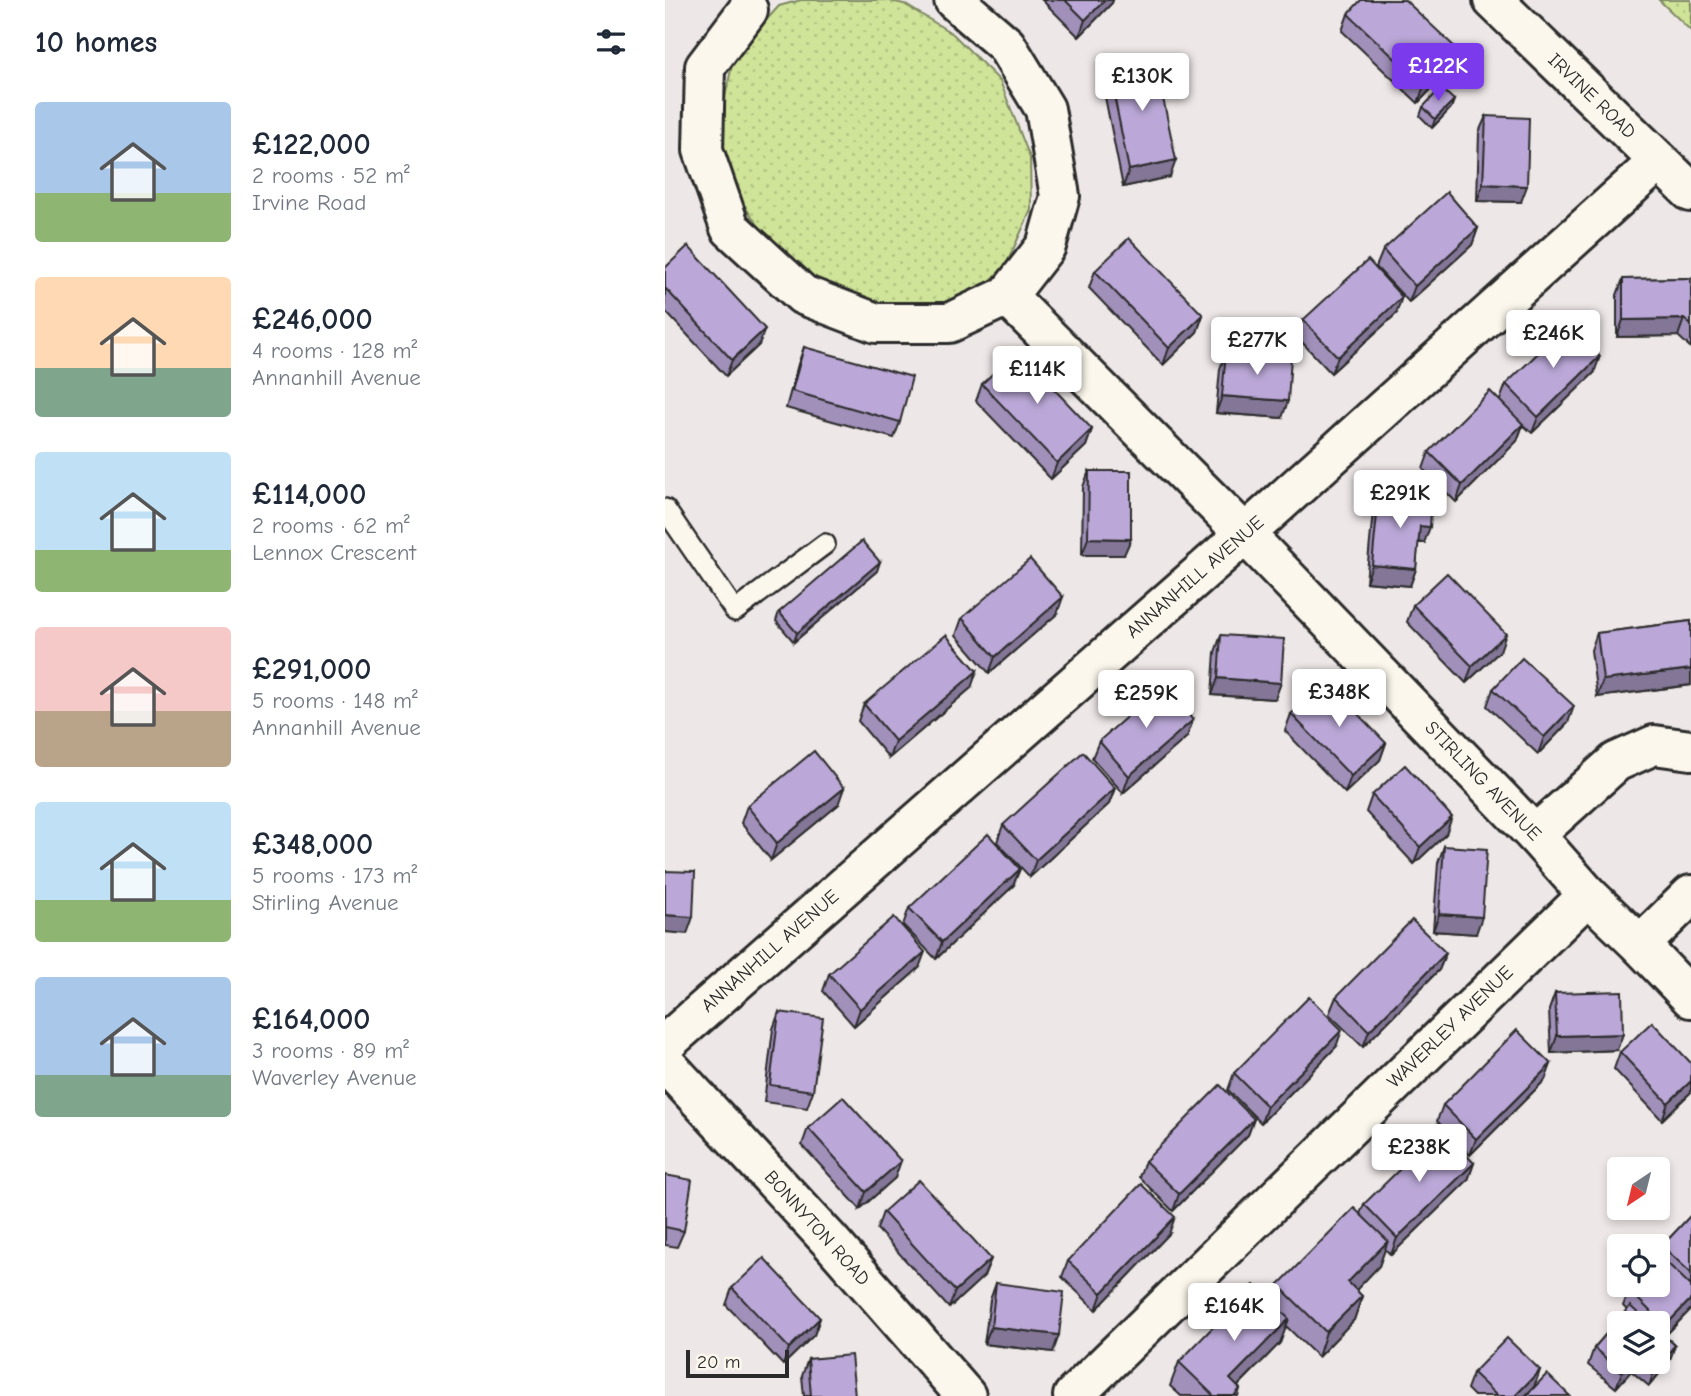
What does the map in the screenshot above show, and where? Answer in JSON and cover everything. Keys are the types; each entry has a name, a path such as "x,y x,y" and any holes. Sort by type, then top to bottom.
{"street":[{"path":"749,3 705,67 703,150 730,228 803,295 876,323 949,323 1007,296 1046,246 1059,196 1045,108 1006,45 954,0"},
{"name":"IRVINE ROAD","path":"1493,0 1691,192"},
{"name":"ANNANHILL AVENUE","path":"665,1044 1245,534 1659,161"},
{"name":"STIRLING AVENUE","path":"1007,296 1245,534 1535,835 1588,895 1640,944 1691,998"},
{"path":"1535,835 1616,762 1654,745 1691,750"},
{"name":"WAVERLEY AVENUE","path":"1073,1396 1588,895"},
{"path":"1640,944 1691,895"},
{"name":"BONNYTON ROAD","path":"665,1063 831,1242 966,1396"}],"lane":[{"path":"665,509 735,611 825,544"}],"green space":[{"path":"801,0 886,0 904,4 953,34 1000,81 1030,158 1031,210 1006,265 972,299 944,311 885,310 829,292 777,253 737,195 718,129 734,56 779,6"},
{"path":"1659,0 1691,0 1691,31"}],"building":[{"path":"1065,0 1105,0 1085,20"},
{"path":"1361,0 1405,0 1458,50 1424,86 1348,14"},
{"path":"1154,55 1176,160 1129,170 1108,65"},
{"path":"1441,88 1454,100 1435,119 1423,107"},
{"path":"1486,116 1529,118 1527,186 1483,184"},
{"path":"1447,192 1478,228 1415,286 1383,250"},
{"path":"1129,238 1203,315 1169,348 1095,271"},
{"path":"688,246 765,329 732,360 665,288 665,268"},
{"path":"1368,260 1402,297 1338,357 1303,320"},
{"path":"1691,278 1691,325 1684,319 1623,320 1623,279"},
{"path":"1569,323 1600,356 1538,417 1506,384"},
{"path":"804,347 912,377 900,422 792,391"},
{"path":"1017,350 1092,429 1057,463 982,384"},
{"path":"1226,352 1291,357 1288,401 1222,396"},
{"path":"1490,391 1523,424 1462,485 1429,452"},
{"path":"1089,471 1131,471 1131,539 1088,538"},
{"path":"1379,494 1432,499 1430,527 1420,526 1416,569 1372,565"},
{"path":"862,541 880,562 797,633 779,612"},
{"path":"1030,559 1063,597 995,657 962,618"},
{"path":"1447,573 1506,634 1472,666 1413,605"},
{"path":"1691,621 1691,669 1603,680 1597,633"},
{"path":"946,635 977,671 895,741 864,704"},
{"path":"1221,635 1284,639 1281,683 1218,678"},
{"path":"1522,658 1574,706 1544,737 1493,689"},
{"path":"1326,681 1386,743 1351,776 1291,714"},
{"path":"1163,685 1193,720 1129,776 1099,741"},
{"path":"814,751 844,788 777,843 747,806"},
{"path":"1083,752 1115,788 1036,860 1003,825"},
{"path":"1405,765 1452,817 1420,847 1372,795"},
{"path":"988,834 1020,869 942,942 909,908"},
{"path":"1444,846 1487,849 1482,917 1439,914"},
{"path":"665,871 695,872 693,917 665,915"},
{"path":"894,917 925,952 860,1009 829,974"},
{"path":"1412,920 1446,953 1369,1031 1336,997"},
{"path":"1622,991 1623,1034 1557,1036 1555,993"},
{"path":"1309,997 1342,1030 1267,1106 1234,1073"},
{"path":"779,1012 823,1018 813,1091 770,1085"},
{"path":"1652,1022 1691,1063 1691,1081 1668,1103 1620,1052"},
{"path":"1517,1030 1551,1064 1476,1139 1443,1105"},
{"path":"1220,1085 1254,1119 1179,1194 1145,1161"},
{"path":"843,1097 901,1161 866,1192 808,1128"},
{"path":"1441,1129 1474,1163 1397,1238 1364,1204"},
{"path":"665,1175 692,1180 684,1231 665,1227"},
{"path":"919,1180 991,1259 955,1291 883,1212"},
{"path":"1141,1184 1175,1217 1102,1293 1068,1261"},
{"path":"1354,1208 1388,1241 1348,1282 1362,1296 1326,1332 1278,1285"},
{"path":"1691,1215 1691,1273 1670,1253 1670,1237"},
{"path":"764,1258 820,1318 789,1348 732,1288"},
{"path":"1670,1266 1691,1286 1691,1299 1670,1321 1670,1311 1650,1311 1636,1297 1670,1297"},
{"path":"996,1283 1064,1292 1059,1335 991,1327"},
{"path":"1254,1285 1289,1319 1230,1379 1240,1389 1234,1396 1214,1396 1179,1362"},
{"path":"1607,1333 1607,1359 1594,1348"},
{"path":"1507,1338 1540,1370 1515,1396 1497,1396 1473,1373"},
{"path":"851,1355 855,1396 811,1396 808,1359"},
{"path":"1547,1374 1570,1396 1526,1396"}]}
